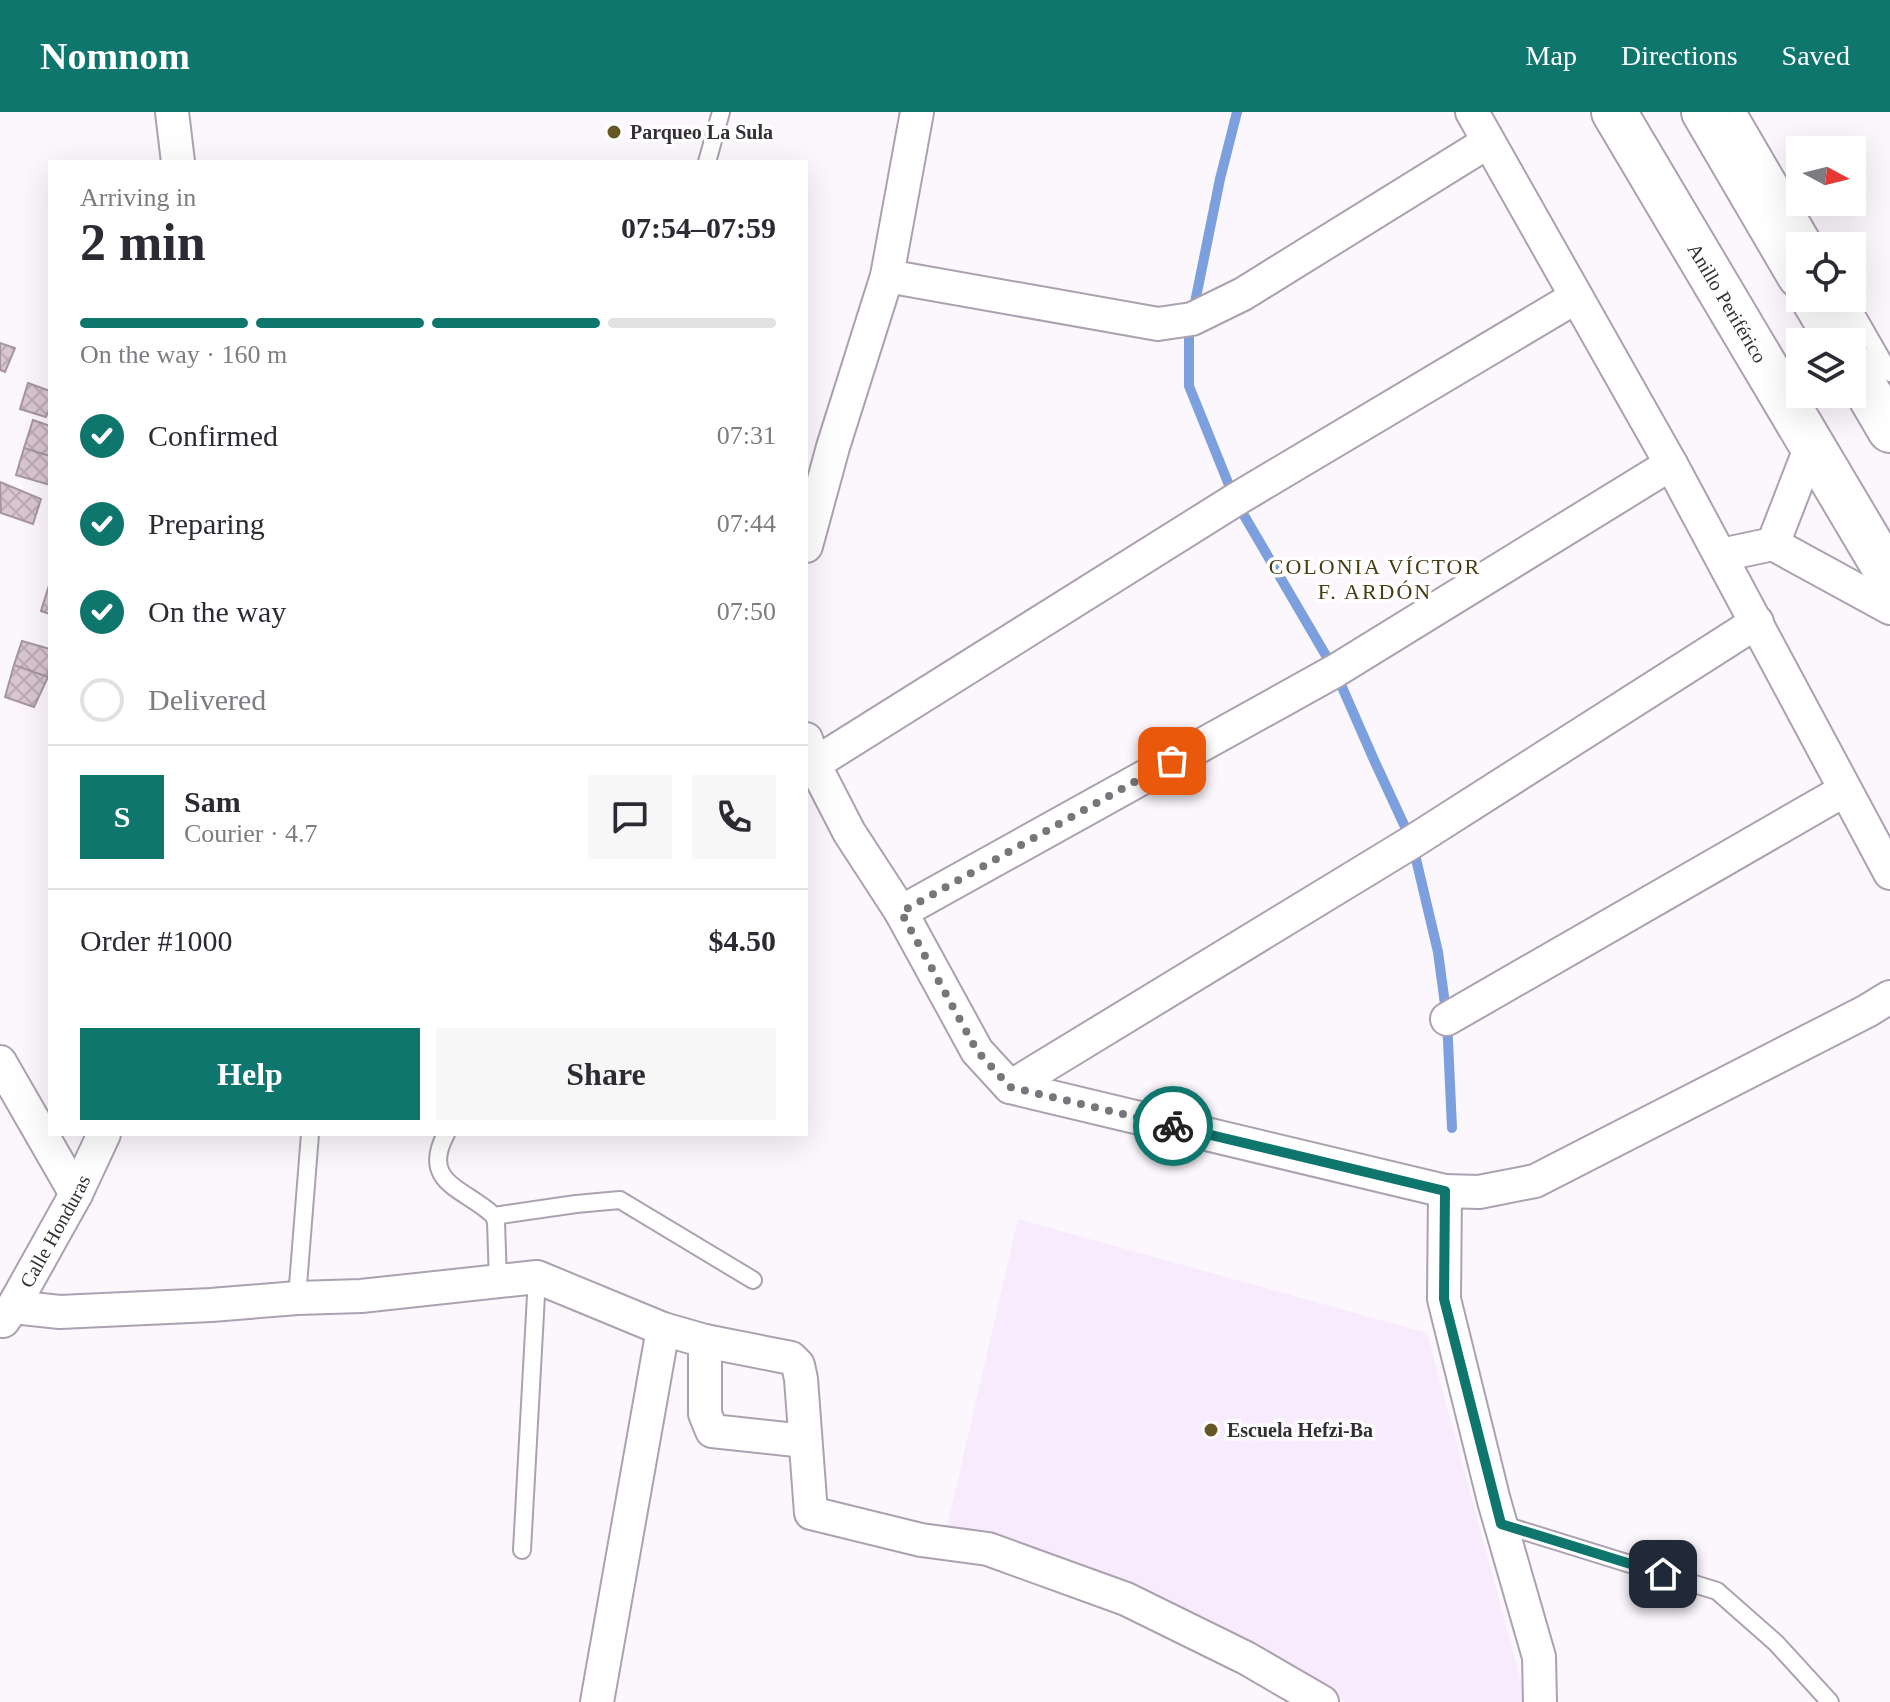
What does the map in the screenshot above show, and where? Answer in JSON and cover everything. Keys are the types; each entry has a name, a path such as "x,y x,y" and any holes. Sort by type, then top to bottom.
{"highway":[{"name":"Anillo Periférico","path":"1614,112 1890,577"},
{"path":"1715,113 1786,249"},
{"path":"1866,389 1890,430"}],"street":[{"path":"172,112 178,160"},
{"path":"808,539 833,447 887,276 917,112"},
{"path":"1472,112 1721,555 1890,873"},
{"path":"887,276 1158,324 1192,319 1243,294 1488,142"},
{"path":"1576,297 810,752 849,832 901,912 977,1051 1010,1087 1445,1191 1479,1192 1535,1181 1890,997"},
{"path":"1773,544 1811,446"},
{"path":"901,912 1335,671 1671,464"},
{"path":"1721,555 1773,544 1890,608"},
{"path":"1010,1087 1412,842 1757,622"},
{"path":"1447,1019 1845,790"},
{"path":"0,1062 76,1194"},
{"name":"Calle Honduras","path":"6,1316 76,1194 103,1136"},
{"path":"1445,1191 1444,1299 1501,1524 1539,1657 1540,1702"},
{"path":"6,1316 361,1296 537,1277 663,1329 705,1341 791,1358 798,1365 801,1379 811,1513 921,1540 988,1549 1126,1599 1246,1658 1322,1702"},
{"path":"597,1702 663,1329"},
{"path":"705,1341 705,1414 712,1431 805,1441"}],"lane":[{"path":"708,160 721,112"},
{"path":"1715,113 1805,232"},
{"path":"1855,312 1890,373"},
{"path":"297,1298 310,1136"},
{"path":"445,1136 438,1154 443,1180 494,1216 498,1282"},
{"path":"494,1216 620,1200 753,1280"},
{"path":"522,1550 537,1277"},
{"path":"1501,1524 1717,1591 1776,1643 1830,1702"}],"shaded area":[{"name":"Escuela Hefzi-Ba","path":"1018,1219 1427,1333 1524,1692 1523,1702 1346,1702 1149,1594 947,1527"}],"building":[{"path":"0,343 15,348 5,372 0,370"},
{"path":"28,383 48,390 46,417 20,409"},
{"path":"33,420 48,425 48,455 24,448"},
{"path":"24,448 48,455 48,484 16,475"},
{"path":"0,482 41,499 33,524 1,513"},
{"path":"48,588 48,613 41,611"},
{"path":"22,641 48,648 48,677 14,665"},
{"path":"14,665 48,677 34,707 5,697"}],"waterway":[{"path":"1237,112 1189,332 1189,386 1235,500 1335,671 1412,842 1438,952 1447,1019 1452,1128"}],"way so far":[{"path":"1172,761 901,912 977,1051 1010,1087 1173,1126"}],"place":[{"name":"Parqueo La Sula","path":"614,132"},
{"name":"Escuela Hefzi-Ba","path":"1211,1430"}],"district":[{"name":"COLONIA VÍCTOR F. ARDÓN","path":"1375,578"}],"route":[{"path":"1173,1126 1445,1191 1444,1299 1501,1524 1663,1574"}]}
